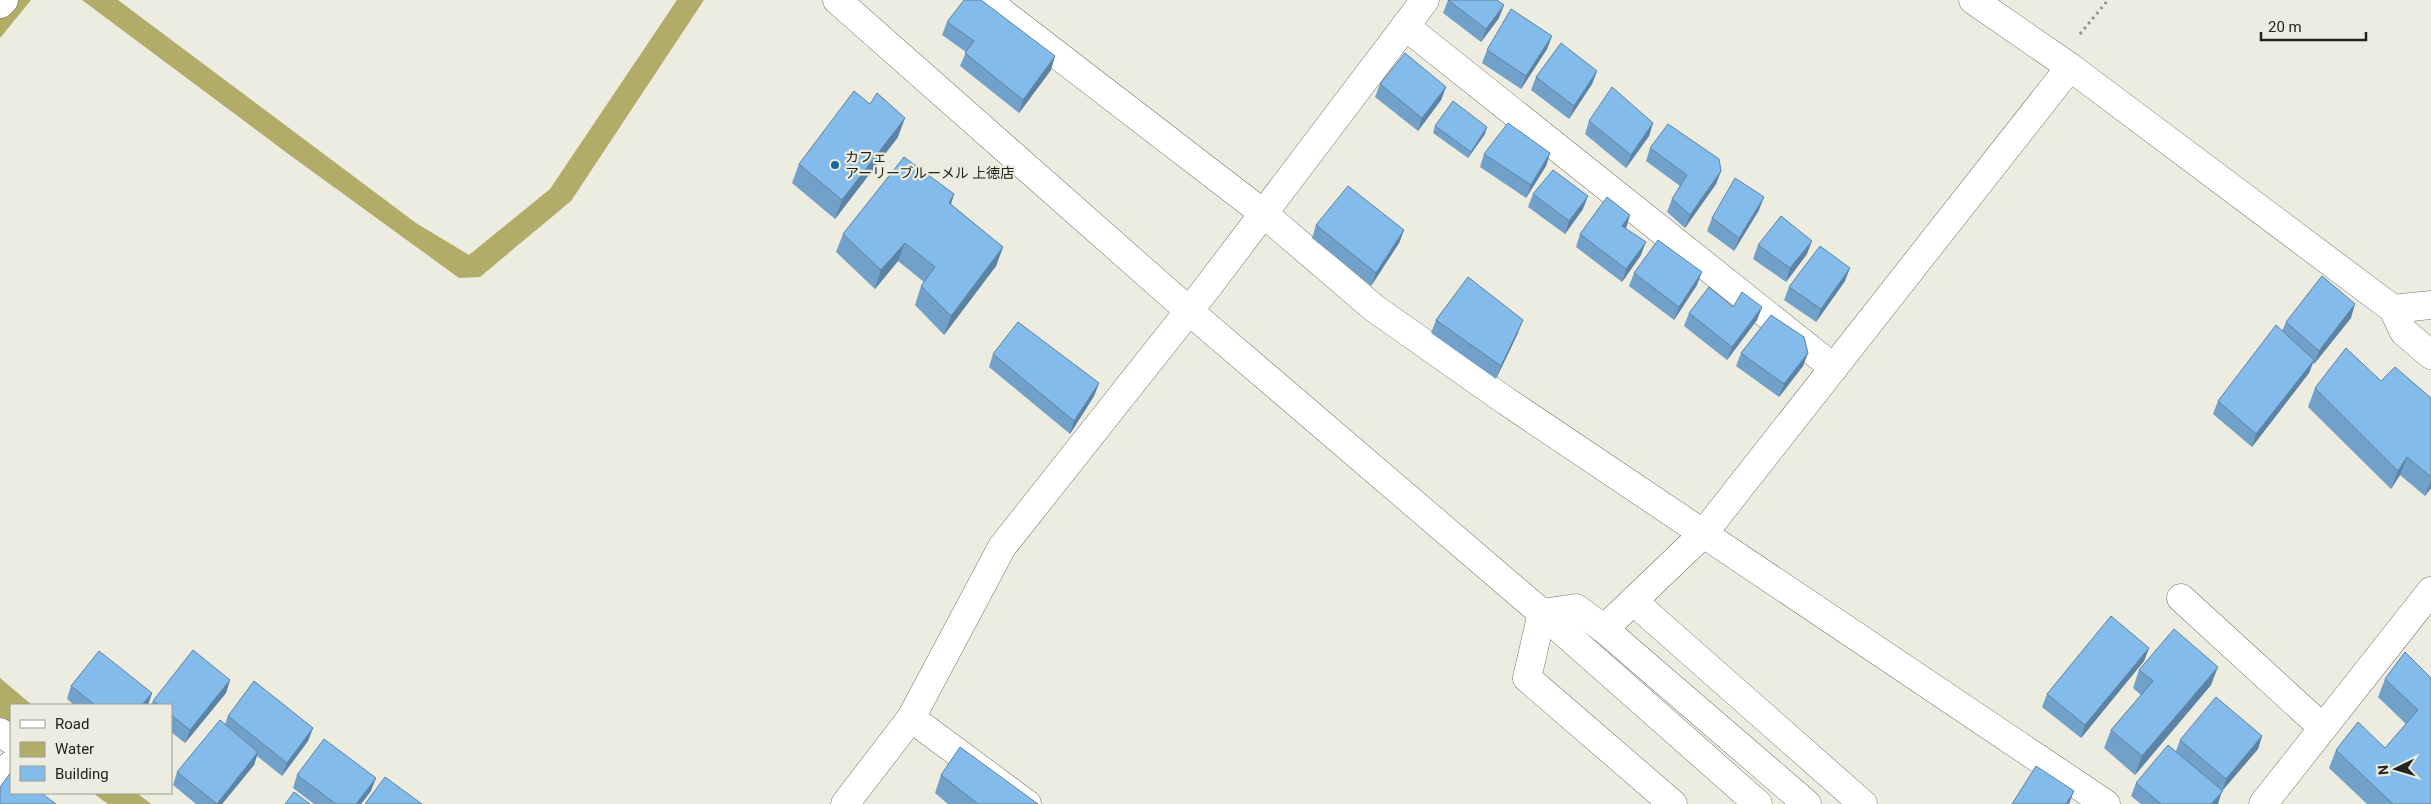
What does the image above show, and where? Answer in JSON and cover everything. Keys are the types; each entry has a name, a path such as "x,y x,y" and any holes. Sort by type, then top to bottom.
{"street":[{"path":"0,4 4,0"},
{"path":"837,0 1188,310 1542,613 1758,804"},
{"path":"986,0 1263,213 1374,308 1506,401 2106,804"},
{"path":"845,804 912,718 1002,547 1188,310 1425,0"},
{"path":"1973,0 2064,63 2393,310 2404,332 2431,355"},
{"path":"1405,26 1834,368"},
{"path":"1604,629 1703,534 1834,368 2064,63"},
{"path":"2393,310 2431,305"},
{"path":"2263,804 2431,591"},
{"path":"2181,598 2323,728"},
{"path":"1633,602 1863,804"},
{"path":"1542,613 1576,608 1604,629 1808,804"},
{"path":"1542,613 1527,678 1673,804"},
{"path":"912,718 1027,804"},
{"path":"0,781 10,766"}],"path":[{"path":"2064,63 2108,0"}],"water":[{"path":"9,0 31,0 0,38 0,11"},
{"path":"82,0 118,0 416,223 469,255 550,189 677,0 704,0 571,201 480,277 459,278"},
{"path":"0,678 31,704 10,704 10,727 0,719"},
{"path":"94,794 138,794 151,804 108,804"}],"building":[{"path":"964,0 981,0 1055,56 1023,100 965,53 974,41 947,22"},
{"path":"1448,0 1497,0 1504,5 1486,29"},
{"path":"1511,9 1552,36 1526,76 1487,50"},
{"path":"1561,43 1597,71 1574,106 1536,77"},
{"path":"1405,53 1446,87 1422,118 1380,84"},
{"path":"1612,87 1653,123 1631,155 1589,121"},
{"path":"854,91 870,104 877,93 905,118 842,200 799,164"},
{"path":"1453,101 1487,127 1471,152 1435,126"},
{"path":"1508,123 1550,153 1531,185 1484,154"},
{"path":"1668,124 1719,159 1721,171 1690,215 1672,199 1687,175 1650,148"},
{"path":"904,157 954,194 949,203 1003,247 951,316 921,286 935,267 905,243 881,270 843,234"},
{"path":"1553,170 1588,196 1569,221 1533,194"},
{"path":"1735,178 1764,197 1739,238 1712,218"},
{"path":"1348,186 1404,230 1376,273 1316,225"},
{"path":"1607,197 1630,215 1622,226 1646,242 1626,269 1580,234"},
{"path":"1781,216 1812,241 1790,268 1758,245"},
{"path":"1658,240 1702,272 1679,307 1634,273"},
{"path":"1820,246 1850,268 1821,309 1789,287"},
{"path":"2322,276 2355,304 2319,351 2286,322"},
{"path":"1468,277 1523,320 1501,366 1436,320"},
{"path":"1709,287 1733,307 1742,292 1762,307 1732,347 1689,313"},
{"path":"1771,315 1804,337 1808,353 1784,384 1741,353"},
{"path":"1018,322 1099,383 1074,421 993,354"},
{"path":"2276,325 2314,360 2256,434 2218,401"},
{"path":"2346,348 2381,381 2395,367 2431,398 2431,477 2407,457 2398,471 2315,388"},
{"path":"2111,616 2149,648 2085,725 2047,694"},
{"path":"2174,629 2218,667 2142,756 2111,730 2153,681 2139,670"},
{"path":"193,650 230,680 190,730 172,716 172,704 158,704 153,701"},
{"path":"99,651 152,693 143,704 94,704 71,686"},
{"path":"2405,652 2431,678 2431,804 2393,804 2336,750 2358,722 2385,748 2418,710 2385,679"},
{"path":"254,681 313,728 287,763 228,716"},
{"path":"2216,697 2262,736 2226,779 2180,740"},
{"path":"220,720 258,752 217,804 177,772"},
{"path":"324,739 376,778 356,804 336,804 297,775"},
{"path":"2168,745 2223,791 2211,804 2161,804 2136,783"},
{"path":"960,747 1038,804 978,804 941,775"},
{"path":"2036,766 2074,791 2066,804 2012,804"},
{"path":"10,773 10,794 42,794 56,804 0,804 0,787"},
{"path":"385,777 422,804 365,804"},
{"path":"294,792 310,804 285,804"}],"place":[{"name":"カフェ アーリーブルーメル 上徳店","path":"835,165"}]}
